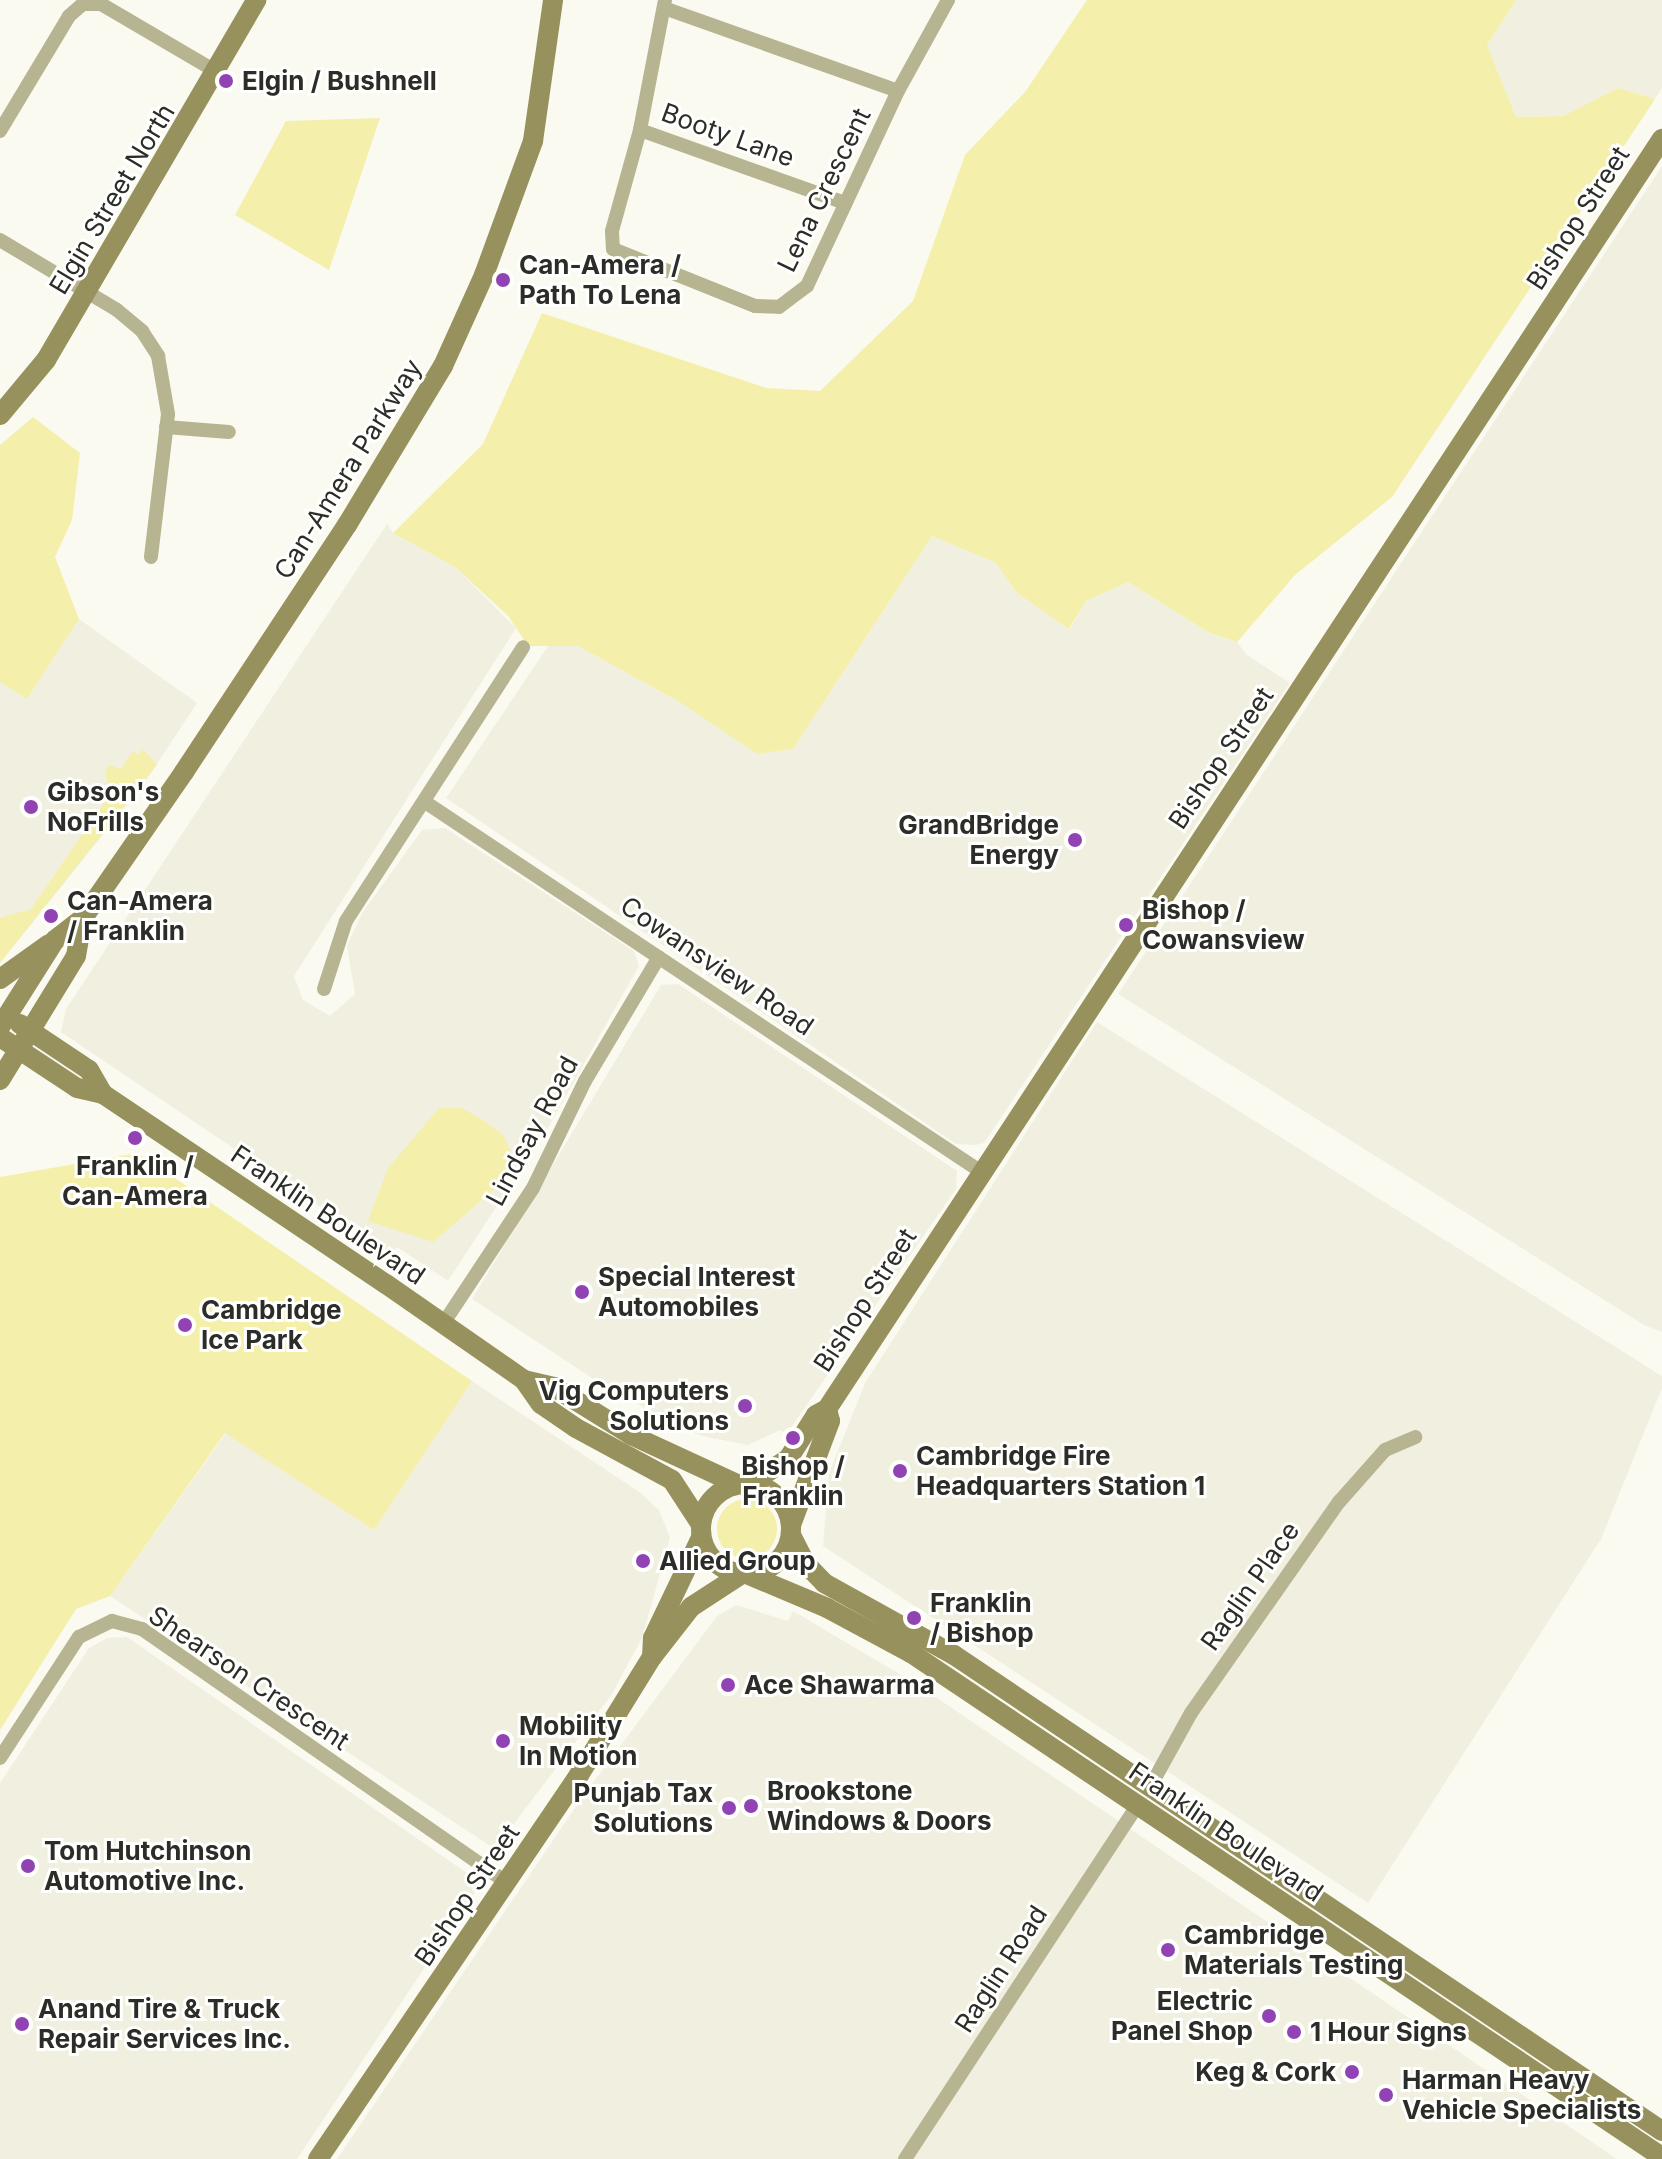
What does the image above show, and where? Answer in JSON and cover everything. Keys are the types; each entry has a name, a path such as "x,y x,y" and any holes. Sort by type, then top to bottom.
{"main road":[{"name":"Elgin Street North","path":"0,415 37,373 87,292 256,0"},
{"name":"Can-Amera Parkway","path":"2,1018 55,940 83,918 347,525 443,366 484,275 533,141 553,0"},
{"name":"Bishop Street","path":"743,1484 788,1459 816,1415 827,1409 980,1171 1662,139"},
{"name":"Can-Amera Parkway","path":"0,1080 76,956 83,918"},
{"path":"0,979 55,940"},
{"name":"Franklin Boulevard","path":"2,1018 29,1031 89,1070 103,1094"},
{"name":"Franklin Boulevard","path":"0,1037 77,1088 103,1094 443,1324 524,1380 541,1404 576,1428 672,1480 700,1531"},
{"name":"Franklin Boulevard","path":"524,1380 554,1387 631,1435 743,1484"},
{"name":"Bishop Street","path":"791,1530 830,1421 827,1409"},
{"path":"743,1484 778,1497 791,1530 777,1563 744,1575 715,1562 700,1531 712,1498 743,1484"},
{"name":"Franklin Boulevard","path":"791,1530 805,1563 824,1583 907,1625 1662,2131"},
{"name":"Bishop Street","path":"652,1657 653,1638 700,1531"},
{"name":"Bishop Street","path":"318,2159 507,1883 652,1657 691,1607 744,1575"},
{"name":"Franklin Boulevard","path":"744,1575 869,1628 911,1653 1662,2157"}],"street":[{"name":"Lena Crescent","path":"665,4 640,130 612,231 613,249 755,306 779,307 807,286 898,91 948,0"},
{"path":"0,131 69,16 83,4 101,4 217,72"},
{"path":"665,4 898,91"},
{"name":"Booty Lane","path":"640,130 845,203"},
{"path":"0,240 131,320 151,343 163,370 166,427 151,557"},
{"path":"166,427 229,432"},
{"path":"324,989 346,921 523,647"},
{"name":"Cowansview Road","path":"425,802 980,1171"},
{"name":"Lindsay Road","path":"443,1324 533,1188 585,1081 659,957"},
{"name":"Raglin Place","path":"1150,1787 1191,1713 1339,1502 1385,1450 1415,1437"},
{"name":"Shearson Crescent","path":"0,1758 79,1637 112,1621 142,1629 507,1883"},
{"name":"Raglin Road","path":"905,2159 1138,1804"}],"shaded area":[{"path":"1087,0 1516,0 1487,45 1516,117 1563,116 1618,88 1655,99 1392,497 1295,575 1237,642 1208,632 1128,582 1086,601 1069,629 1016,592 996,563 932,536 793,749 757,754 681,703 578,646 528,646 508,616 455,567 393,533 483,444 542,313 766,388 820,391 913,301 965,155 1025,92"},
{"path":"1516,0 1662,0 1662,88 1655,99 1618,88 1563,116 1516,117 1487,45"},
{"path":"380,118 329,270 235,215 286,121"},
{"path":"1662,166 1662,1332 1644,1325 1118,994"},
{"path":"33,417 80,453 72,520 55,557 79,619 27,699 0,682 0,445"},
{"path":"387,524 393,533 455,567 516,628 294,976 303,1000 330,1016 355,994 347,946 362,913 422,830 445,828 634,951 639,966 549,1126 448,1281 397,1247 390,1254 61,1032 66,1009"},
{"path":"932,536 996,563 1016,592 1070,629 1086,601 1128,582 1208,632 1237,642 1247,655 1290,683 984,1143 976,1145 956,1144 446,798 548,646 578,646 681,703 757,754 793,749"},
{"path":"79,619 197,703 143,785 0,963 0,682 27,699"},
{"path":"143,749 157,765 0,963 0,918 31,909 110,794 105,772 109,765 121,769 132,752 139,754"},
{"path":"678,984 957,1171 956,1189 786,1435 780,1430 748,1445 702,1436 612,1391 472,1299 661,985"},
{"path":"1097,1022 1662,1376 1662,1388 1601,1539 1368,1903 823,1546 829,1473 865,1383"},
{"path":"439,1108 462,1108 484,1121 504,1136 515,1162 505,1180 433,1242 368,1221 388,1168"},
{"path":"138,1153 472,1381 374,1530 225,1433 110,1596 76,1609 0,1730 0,1177"},
{"path":"472,1381 641,1493 659,1510 670,1538 642,1638 612,1694 495,1849 110,1596 226,1433 374,1530"},
{"path":"747,1499 758,1501 768,1508 775,1518 775,1540 768,1550 758,1557 747,1559 736,1557 726,1550 719,1540 717,1529 719,1518 726,1508 736,1501"},
{"path":"736,1605 788,1621 793,1611 918,1685 1617,2159 337,2159 583,1796 717,1616"},
{"path":"127,1637 477,1880 475,1892 297,2159 0,2159 0,1783 89,1648 107,1638"}],"place":[{"name":"Elgin / Bushnell","path":"226,81"},
{"name":"Can-Amera / Path To Lena","path":"503,280"},
{"name":"Gibson's NoFrills","path":"31,807"},
{"name":"GrandBridge Energy","path":"1075,840"},
{"name":"Can-Amera / Franklin","path":"51,916"},
{"name":"Bishop / Cowansview","path":"1126,925"},
{"name":"Franklin / Can-Amera","path":"135,1138"},
{"name":"Special Interest Automobiles","path":"582,1292"},
{"name":"Cambridge Ice Park","path":"185,1325"},
{"name":"Vig Computers Solutions","path":"745,1406"},
{"name":"Bishop / Franklin","path":"793,1438"},
{"name":"Cambridge Fire Headquarters Station 1","path":"900,1471"},
{"name":"Allied Group","path":"643,1561"},
{"name":"Franklin / Bishop","path":"914,1618"},
{"name":"Ace Shawarma","path":"728,1685"},
{"name":"Mobility In Motion","path":"503,1741"},
{"name":"Brookstone Windows & Doors","path":"751,1806"},
{"name":"Punjab Tax Solutions","path":"729,1808"},
{"name":"Tom Hutchinson Automotive Inc.","path":"28,1866"},
{"name":"Cambridge Materials Testing","path":"1168,1950"},
{"name":"Electric Panel Shop","path":"1269,2016"},
{"name":"Anand Tire & Truck Repair Services Inc.","path":"22,2024"},
{"name":"1 Hour Signs","path":"1294,2032"},
{"name":"Keg & Cork","path":"1352,2072"},
{"name":"Harman Heavy Vehicle Specialists","path":"1386,2095"}]}
